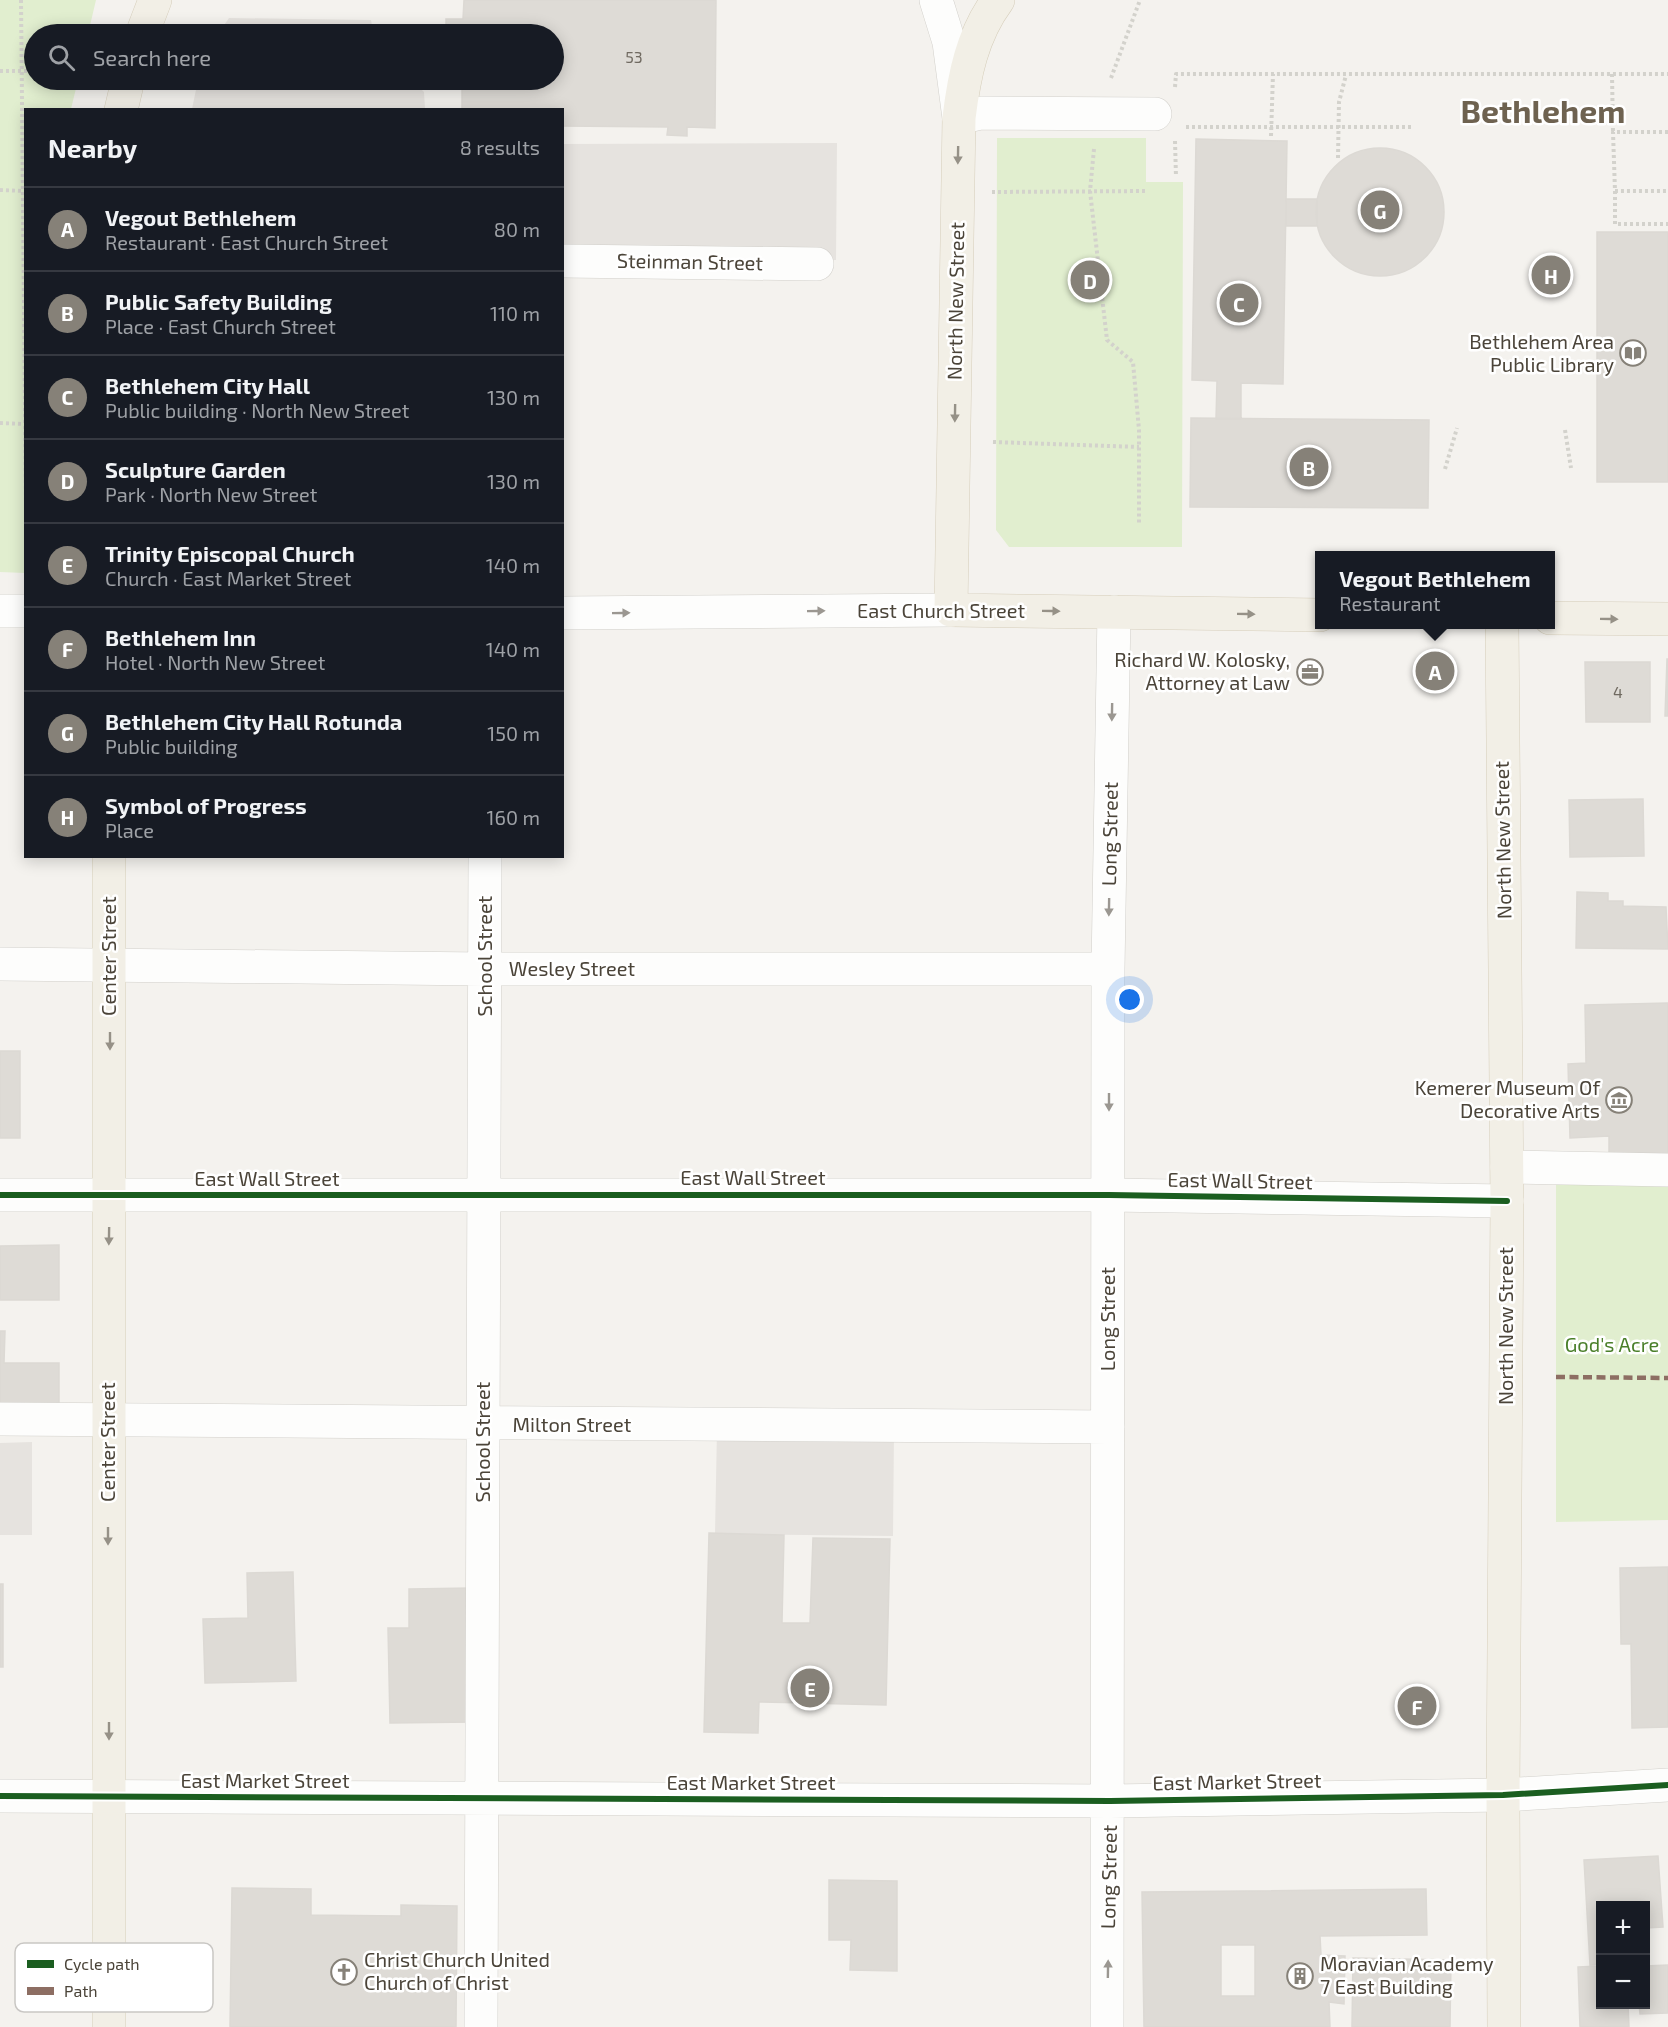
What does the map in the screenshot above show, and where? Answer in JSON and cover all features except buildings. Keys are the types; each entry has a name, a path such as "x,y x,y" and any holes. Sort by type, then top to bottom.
{"main road":[{"path":"146,24 155,0"},
{"name":"North New Street","path":"951,609 959,118 969,61 978,32 998,0"},
{"path":"121,108 126,90"},
{"name":"East Church Street","path":"951,609 1315,615"},
{"path":"1555,618 1668,620"},
{"name":"North New Street","path":"1502,629 1507,1167 1503,1795 1504,2027"},
{"name":"Center Street","path":"108,858 110,966 109,1943"}],"street":[{"path":"936,0 949,42 959,118 981,113 1098,114 1170,118"},
{"name":"Steinman Street","path":"564,261 817,264"},
{"name":"East Church Street","path":"564,613 951,609"},
{"path":"0,611 24,611"},
{"name":"Long Street","path":"1107,2027 1110,1801 1108,969 1114,612"},
{"name":"School Street","path":"481,2027 486,1195 484,858"},
{"name":"Wesley Street","path":"0,964 484,969 1108,969"},
{"path":"1507,1167 1668,1170"},
{"name":"East Wall Street","path":"0,1195 1109,1195 1507,1201"},
{"name":"Milton Street","path":"0,1419 483,1425 1108,1427"},
{"name":"East Market Street","path":"0,1796 1110,1801 1503,1795 1668,1785"}],"path":[{"path":"0,423 24,424 21,0"},
{"path":"1139,524 1138,447 1132,362 1107,340 1090,191 1098,114 1140,0"},
{"path":"0,71 22,71"},
{"path":"1176,177 1170,118 1176,74 1668,74"},
{"path":"1271,136 1273,74"},
{"path":"1612,74 1615,224 1668,224"},
{"path":"1338,158 1339,102 1346,75"},
{"path":"1170,118 1271,127 1414,127"},
{"path":"1613,132 1668,132"},
{"path":"0,190 24,191"},
{"path":"1615,191 1668,190"},
{"path":"957,192 1147,191"},
{"path":"1445,469 1457,428"},
{"path":"1565,430 1570,468"},
{"path":"993,442 1138,447"}],"green space":[{"path":"0,0 96,0 90,24 24,24 24,90 76,90 71,108 24,108 24,573 0,572"},
{"path":"997,138 1146,138 1146,182 1183,182 1182,547 1009,547 996,530"},
{"name":"God's Acre","path":"1556,1168 1668,1169 1668,1520 1556,1522"}],"shaded area":[{"path":"229,18 371,20 372,24 225,24"},
{"path":"196,90 422,90 425,108 192,108"},
{"path":"837,143 836,260 564,254 564,144"},
{"path":"717,1429 894,1432 893,1536 715,1534"},
{"path":"32,1442 32,1535 0,1535 0,1443"}],"marked path":[{"path":"1556,1377 1668,1378"}],"cycle path":[{"path":"0,1195 1109,1195 1507,1201"},
{"path":"0,1796 1110,1801 1503,1795 1668,1785"}],"place":[{"name":"Bethlehem City Hall Rotunda","path":"1380,210"},
{"name":"Symbol of Progress","path":"1551,275"},
{"name":"Sculpture Garden","path":"1090,280"},
{"name":"Bethlehem City Hall","path":"1239,303"},
{"name":"Bethlehem Area Public Library","path":"1633,353"},
{"name":"Public Safety Building","path":"1309,467"},
{"name":"Vegout Bethlehem","path":"1435,671"},
{"name":"Richard W. Kolosky, Attorney at Law","path":"1310,672"},
{"name":"Kemerer Museum Of Decorative Arts","path":"1619,1100"},
{"name":"Trinity Episcopal Church","path":"810,1688"},
{"name":"Bethlehem Inn","path":"1417,1706"},
{"name":"Christ Church United Church of Christ","path":"344,1972"},
{"name":"Moravian Academy 7 East Building","path":"1300,1976"}],"district":[{"name":"Bethlehem","path":"1543,112"}]}
